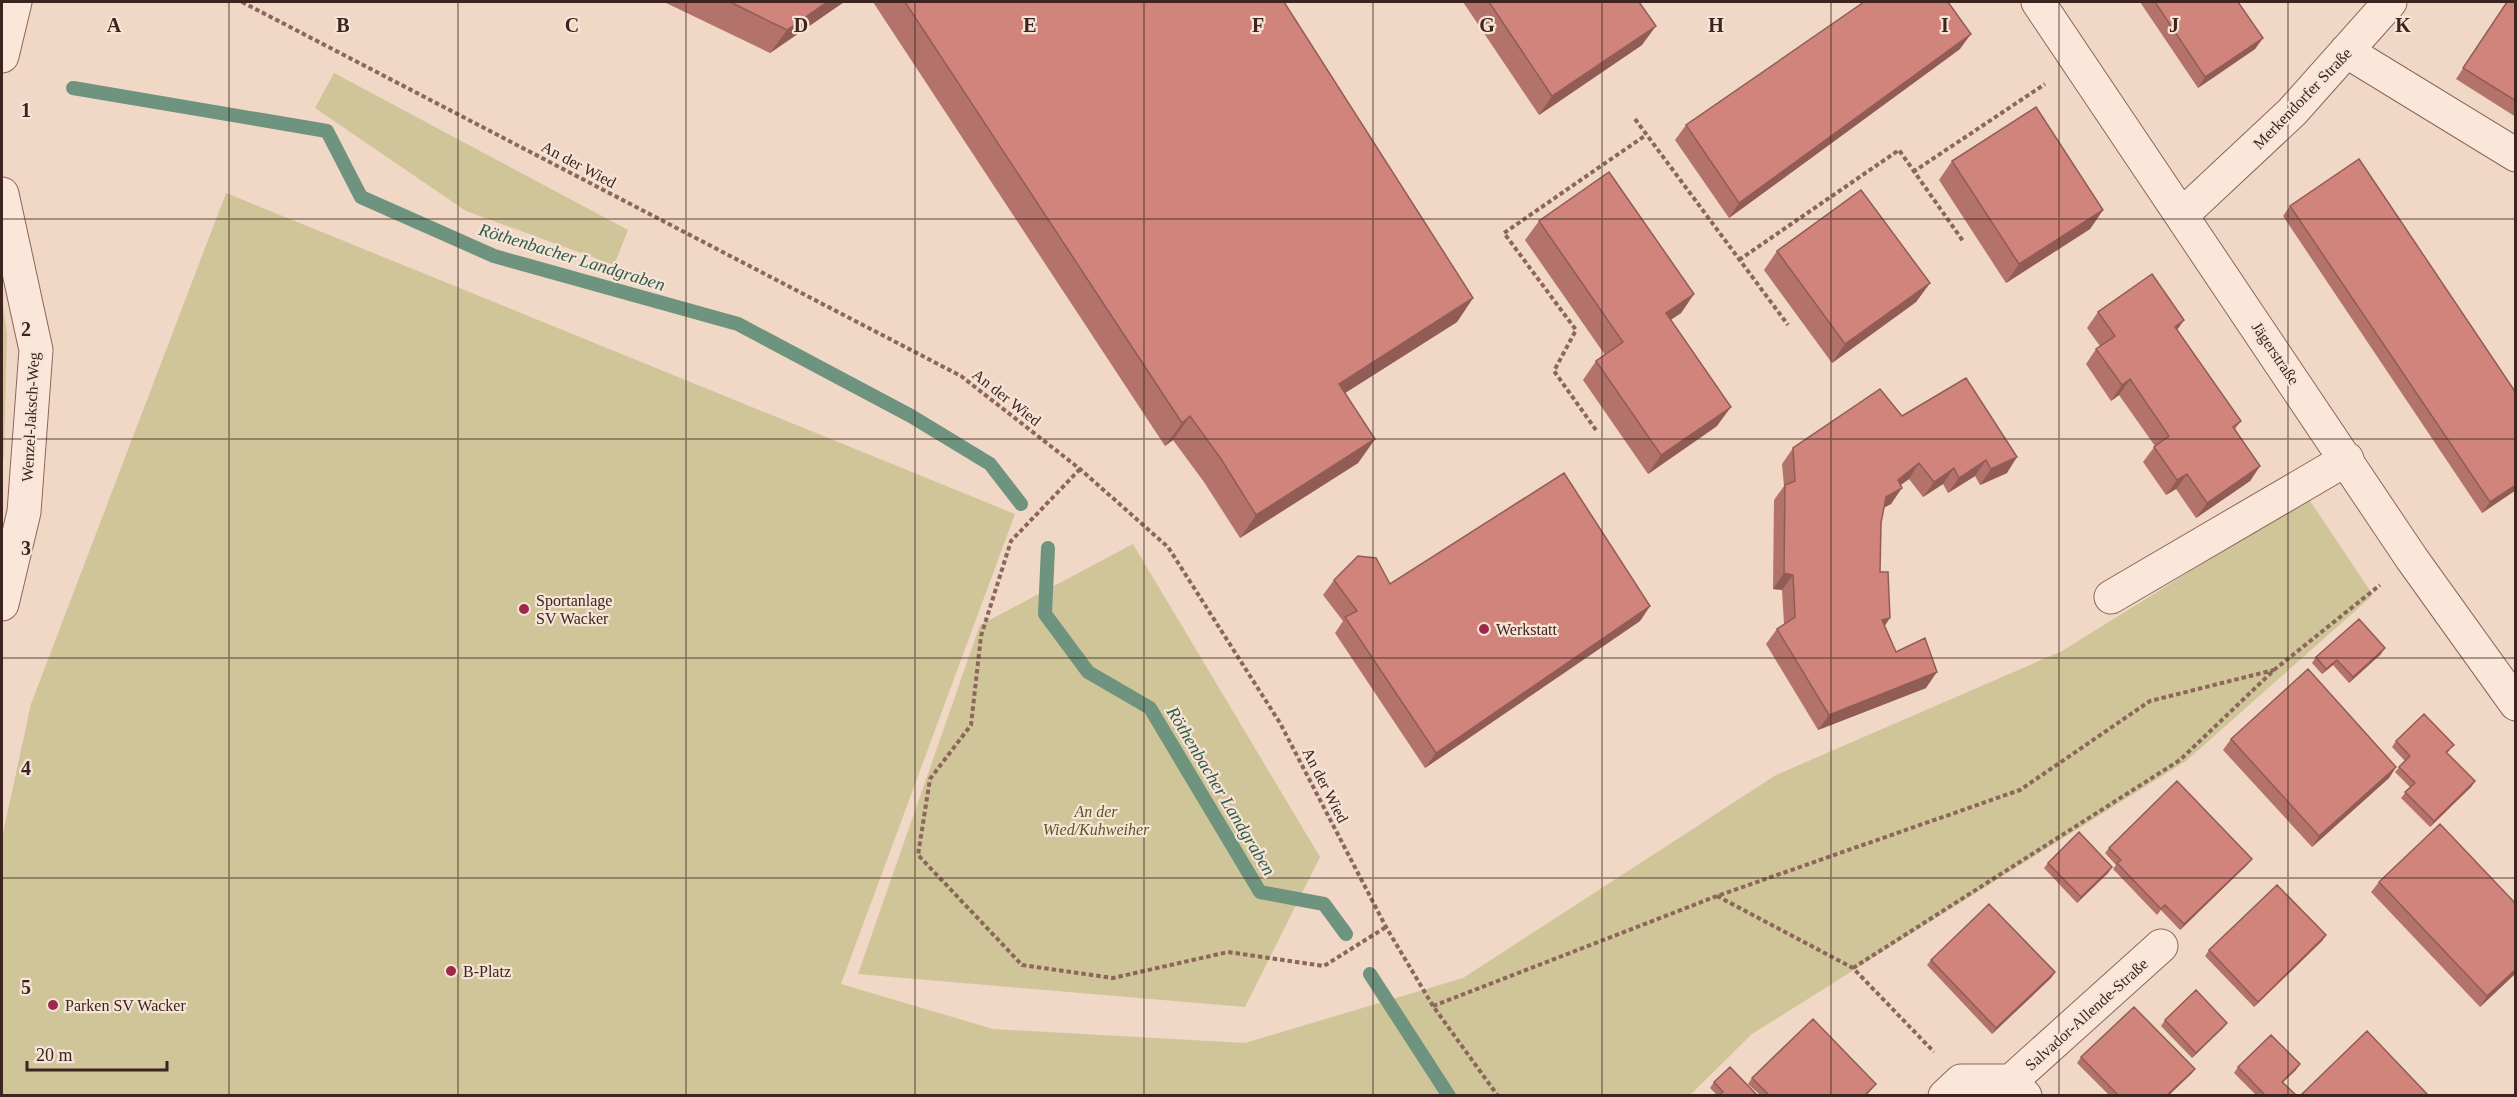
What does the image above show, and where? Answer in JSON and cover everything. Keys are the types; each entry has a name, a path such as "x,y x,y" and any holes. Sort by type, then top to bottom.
{"street":[{"path":"2,56 15,2"},
{"name":"Jägerstraße","path":"2038,2 2183,214 2412,559 2516,704"},
{"name":"Merkendorfer Straße","path":"2183,214 2292,112 2390,2"},
{"path":"2346,51 2516,155"},
{"name":"Wenzel-Jaksch-Weg","path":"2,194 36,350 24,512 2,604"},
{"path":"2111,597 2347,459"},
{"name":"Salvador-Allende-Straße","path":"1953,1088 2018,1088 2161,946"}],"path":[{"name":"An der Wied","path":"242,2 961,376 1080,469 1168,548 1280,723 1386,927 1433,1006 1498,1095"},
{"path":"1913,172 2078,62"},
{"path":"1635,119 1788,325"},
{"path":"1596,430 1554,371 1576,330 1504,233 1646,135"},
{"path":"1739,260 1899,150 1963,241"},
{"path":"1080,469 1011,541 981,636 971,725 930,778 918,855 1022,965 1113,978 1228,952 1324,966 1386,927"},
{"path":"1853,968 2180,760 2274,670 2412,559"},
{"path":"1433,1006 1717,896 2020,789 2150,702 2274,670"},
{"path":"1717,896 1853,968 1953,1088"}],"green space":[{"path":"334,73 628,230 614,265 466,211 315,108"},
{"name":"Sportanlage SV Wacker","path":"226,193 1015,514 841,984 993,1029 1245,1043 1463,978 1776,775 2062,651 2308,498 2373,595 2186,761 1752,1034 1690,1095 2,1096 2,838 31,704"},
{"path":"2,297 7,335 2,469"},
{"name":"An der Wied/Kuhweiher","path":"1133,544 1320,857 1245,1007 858,974 980,625"}],"building":[{"path":"730,2 827,2 787,30"},
{"path":"905,2 1284,2 1473,298 1339,384 1375,439 1256,515 1221,459 1190,416 1182,423"},
{"path":"1489,2 1639,2 1656,26 1552,96"},
{"path":"1864,2 1948,2 1971,34 1739,203 1686,125"},
{"path":"2155,2 2238,2 2263,38 2205,77"},
{"path":"2507,2 2516,2 2516,101 2463,68"},
{"path":"2036,107 2103,210 2019,264 1952,161"},
{"path":"2359,159 2516,393 2516,485 2490,502 2290,206"},
{"path":"1609,172 1694,294 1666,313 1731,407 1661,455 1596,361 1623,342 1539,221"},
{"path":"1861,190 1930,283 1845,344 1777,251"},
{"path":"2152,274 2184,320 2175,327 2241,421 2233,427 2260,466 2207,503 2187,474 2177,480 2154,447 2169,436 2130,379 2122,385 2096,349 2115,336 2098,312"},
{"path":"1966,378 2017,457 1991,469 1986,460 1959,478 1954,468 1934,482 1919,463 1898,480 1902,488 1886,497 1881,523 1880,572 1888,572 1890,618 1882,620 1896,652 1925,638 1937,672 1829,715 1777,629 1795,617 1793,575 1784,573 1785,485 1795,481 1793,448 1880,389 1902,416"},
{"name":"Werkstatt","path":"1564,473 1650,606 1436,753 1345,617 1357,611 1334,580 1358,556 1376,558 1390,584"},
{"path":"2359,619 2385,648 2353,677 2337,660 2326,669 2316,657"},
{"path":"2308,669 2396,767 2319,836 2231,739"},
{"path":"2424,714 2454,745 2446,752 2475,781 2434,821 2405,792 2415,783 2399,767 2410,756 2396,741"},
{"path":"2177,781 2252,859 2184,924 2165,905 2161,909 2117,863 2121,860 2109,848"},
{"path":"2440,824 2516,904 2516,969 2487,996 2379,882"},
{"path":"2079,832 2112,867 2081,897 2048,863"},
{"path":"2277,885 2326,935 2258,1002 2209,950"},
{"path":"1989,904 2055,972 1996,1028 1931,960"},
{"path":"2196,990 2227,1023 2196,1053 2165,1020"},
{"path":"2134,1007 2195,1069 2167,1095 2118,1095 2081,1057"},
{"path":"1813,1019 1876,1084 1865,1095 1769,1095 1752,1078"},
{"path":"2367,1031 2428,1095 2302,1094"},
{"path":"2271,1035 2300,1064 2282,1082 2296,1095 2265,1095 2238,1067"},
{"path":"1730,1067 1757,1095 1719,1095 1723,1092 1714,1082"}],"waterway":[{"name":"Röthenbacher Landgraben","path":"73,88 327,131 361,197 494,256 738,324 911,416 990,464 1021,504"},
{"name":"Röthenbacher Landgraben","path":"1048,548 1045,614 1088,672 1150,708 1260,892 1324,904 1346,934"},
{"name":"Röthenbacher Landgraben","path":"1370,974 1449,1096"}],"place":[{"name":"Sportanlage SV Wacker","path":"524,609"},
{"name":"Werkstatt","path":"1484,629"},
{"name":"B-Platz","path":"451,971"},
{"name":"Parken SV Wacker","path":"53,1005"}]}
